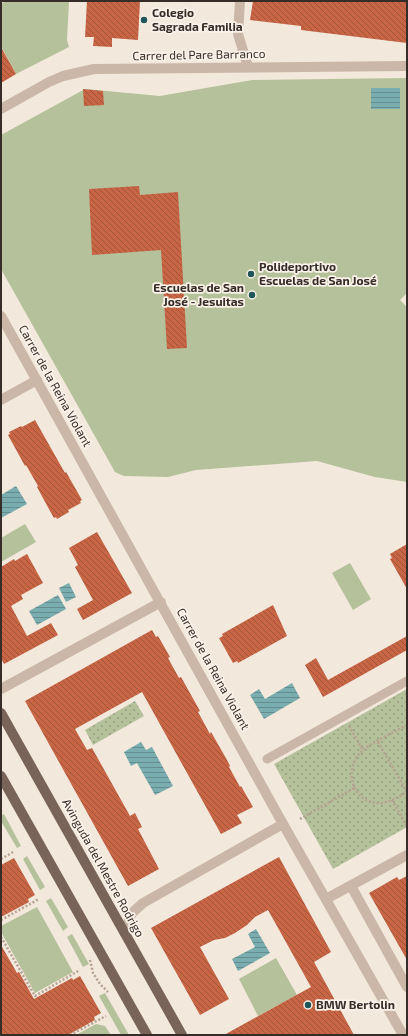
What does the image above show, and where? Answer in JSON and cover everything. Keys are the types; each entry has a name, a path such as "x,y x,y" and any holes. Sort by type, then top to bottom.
{"main road":[{"name":"Avinguda del Mestre Rodrigo","path":"1,713 182,1035"},
{"path":"1,776 147,1035"}],"street":[{"path":"240,1 238,34 248,67"},
{"name":"Carrer del Pare Barranco","path":"1,109 49,82 78,72 109,69 407,66"},
{"name":"Carrer de la Reina Violant","path":"1,316 283,824 403,1035"},
{"path":"1,400 37,380"},
{"path":"1,689 161,602"},
{"path":"267,759 407,681"},
{"path":"124,932 132,913 143,903 283,824"},
{"path":"326,899 407,855"},
{"path":"351,886 407,987"}],"path":[{"path":"343,716 363,750"},
{"path":"378,742 407,792 392,800 377,803 360,796 354,788 351,771 354,762 363,750 407,725"},
{"path":"300,819 354,788"},
{"path":"392,800 407,827"},
{"path":"1,859 13,852"},
{"path":"1,920 39,899"},
{"path":"1,938 34,996 80,970"},
{"path":"70,1035 106,1016"}],"green space":[{"path":"6,1 69,1 67,40 69,47 16,74 1,46 1,4"},
{"name":"Polideportivo Escuelas de San José","path":"407,78 407,293 400,300 407,307 407,482 375,477 317,461 196,470 168,477 124,476 115,472 1,269 1,135 85,89 160,96 252,80"},
{"path":"25,524 36,542 1,562 1,538"},
{"path":"350,563 371,599 353,610 332,573"},
{"path":"407,689 407,827 333,869 274,764"},
{"path":"135,701 144,716 93,745 85,730"},
{"path":"4,814 21,846 17,848 1,821 1,816"},
{"path":"27,856 45,887 40,890 23,859"},
{"path":"51,898 68,927 63,931 46,901"},
{"path":"37,907 73,972 35,993 1,932 1,926"},
{"path":"72,934 89,964 83,967 67,937"},
{"path":"276,958 297,995 258,1016 239,979"},
{"path":"105,993 129,1035 121,1035 99,996"},
{"path":"96,1024 105,1026 111,1035 76,1035"}],"water":[{"path":"371,88 400,88 400,109 371,109"},
{"path":"16,486 27,504 1,518 1,495"},
{"path":"69,583 76,597 66,602 59,588"},
{"path":"58,595 66,609 37,625 29,611"},
{"path":"292,683 300,698 264,719 250,695 259,689 265,699"},
{"path":"141,742 146,750 152,747 173,786 155,795 137,763 131,766 124,752"},
{"path":"256,929 270,953 238,971 232,959 255,947 248,934"}],"building":[{"path":"87,1 140,1 138,40 112,38 112,47 93,46 94,37 85,37"},
{"path":"253,1 407,1 407,43 301,30 301,26 250,20"},
{"path":"1,47 16,74 1,83"},
{"path":"83,89 103,91 104,105 84,106"},
{"path":"139,186 140,195 178,192 187,348 167,349 161,250 92,255 89,189"},
{"path":"35,420 82,500 80,501 81,503 68,510 69,512 57,519 56,517 54,518 37,487 38,486 8,435 10,434 9,432"},
{"path":"97,532 132,593 83,620 77,609 93,600 75,567 78,565 69,548"},
{"path":"407,544 407,589 390,559 392,558 390,554"},
{"path":"27,554 43,583 21,595 23,599 11,606 27,636 51,623 58,635 4,664 1,658 1,567 14,559 15,561"},
{"path":"273,605 287,636 238,663 237,661 233,663 219,638 223,636 222,634"},
{"path":"152,630 156,637 158,636 170,657 168,658 179,678 181,677 200,711 198,712 210,734 211,732 240,787 241,786 253,807 237,815 242,823 221,834 142,692 75,729 87,750 92,748 130,816 135,813 142,827 138,829 159,869 128,886 25,701"},
{"path":"407,636 407,650 323,697 305,665 316,658 328,680"},
{"path":"279,857 331,952 314,962 354,1035 224,1035 311,987 268,910 255,917 247,925 235,933 225,938 214,940 200,947 229,999 200,1015 151,928"},
{"path":"14,858 35,895 28,899 29,902 1,917 1,865"},
{"path":"407,876 407,960 369,893 397,877 399,880"},
{"path":"1,945 17,973 19,972 34,999 72,978 73,980 80,976 101,1013 94,1017 95,1020 68,1035 1,1035"}],"place":[{"name":"Colegio Sagrada Familia","path":"144,20"},
{"name":"Polideportivo Escuelas de San José","path":"251,274"},
{"name":"Escuelas de San José - Jesuitas","path":"252,295"},
{"name":"BMW Bertolin","path":"308,1005"}]}
